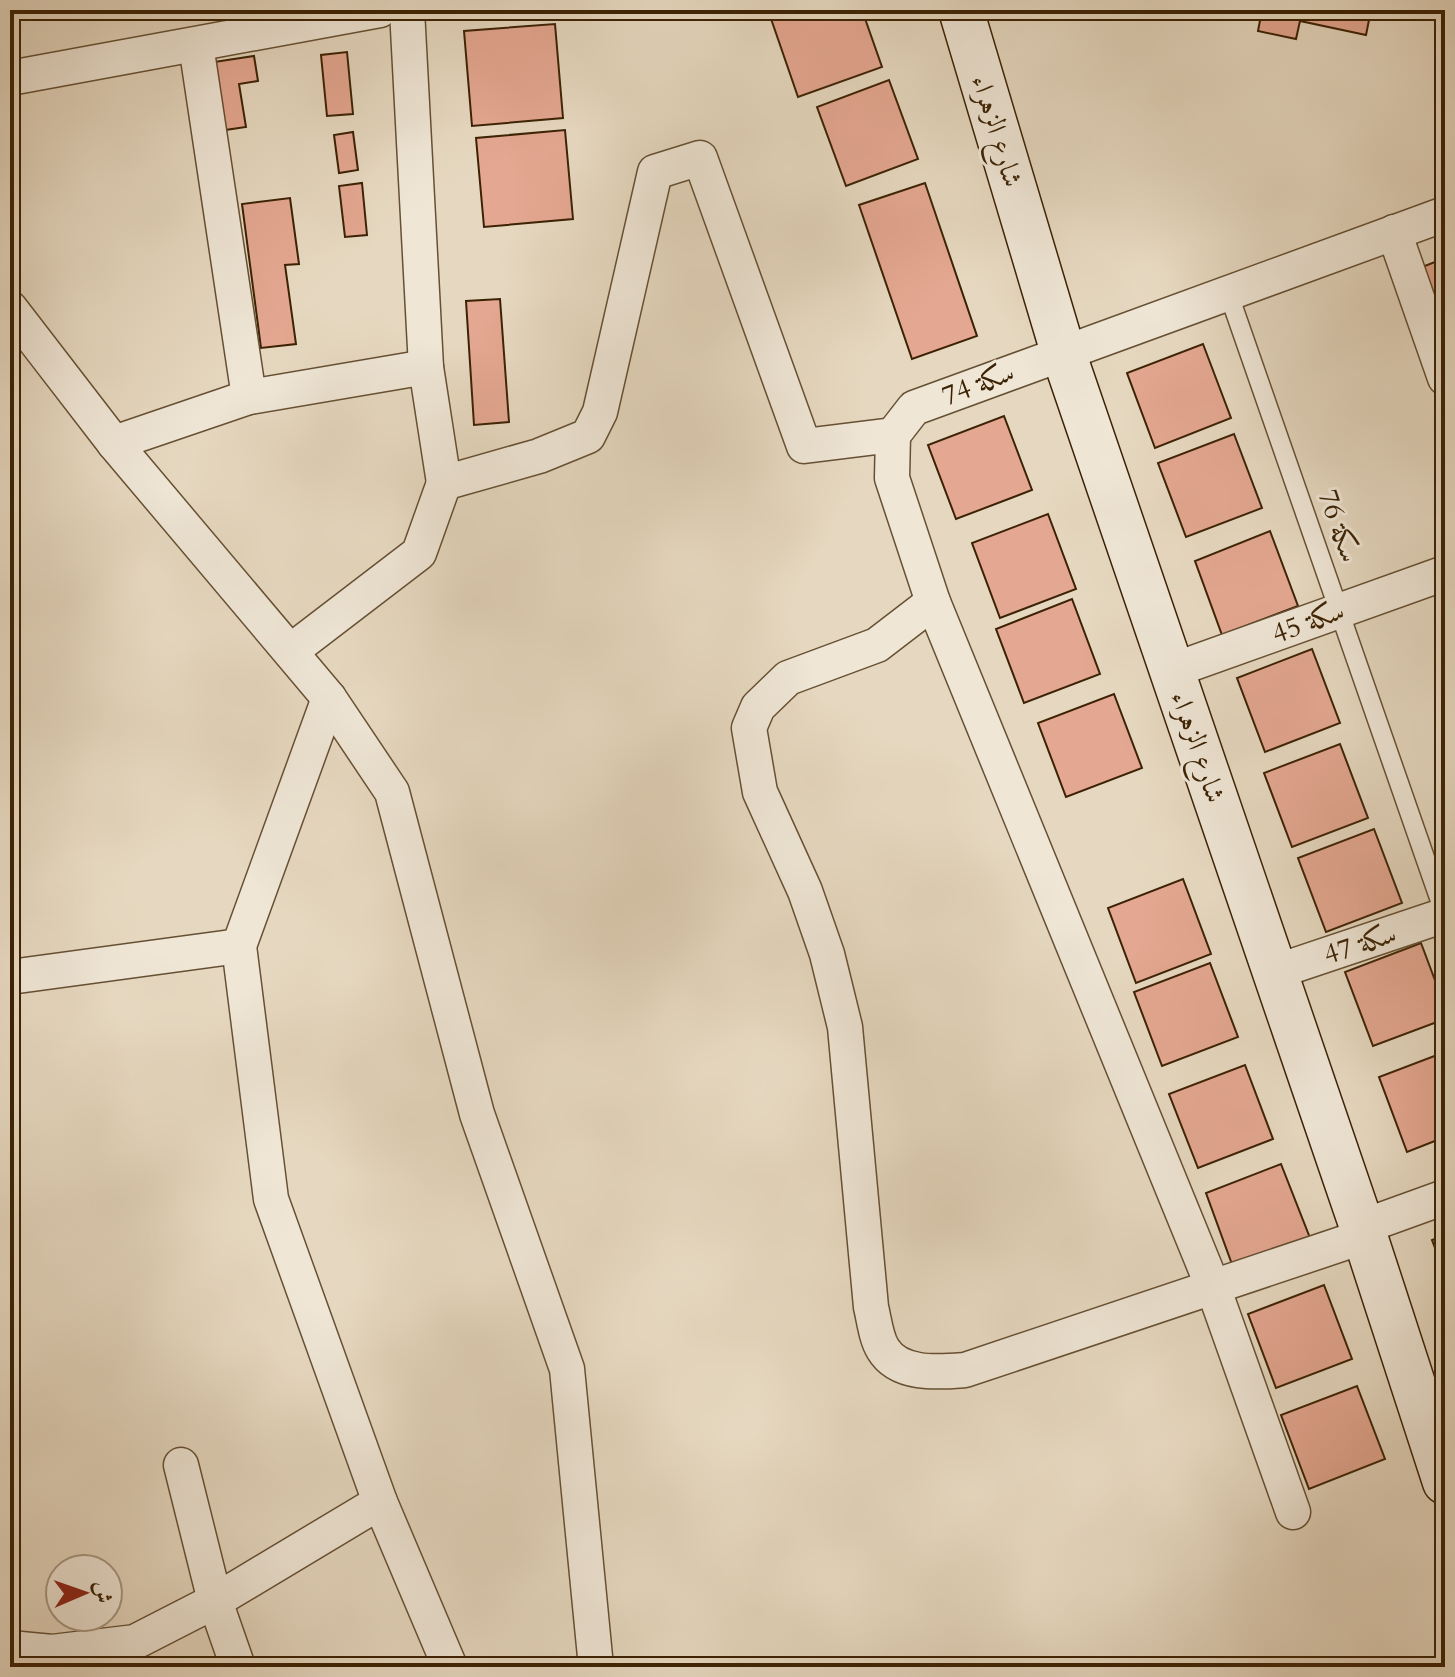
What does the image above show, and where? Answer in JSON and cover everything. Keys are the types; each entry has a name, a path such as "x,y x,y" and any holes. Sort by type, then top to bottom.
{"street":[{"path":"10,78 380,10"},
{"path":"291,651 419,553 444,483 426,367 407,10"},
{"name":"شارع الزهراء","path":"961,10 1063,352 1364,1232 1444,1476"},
{"path":"196,45 249,397"},
{"path":"444,483 539,456 588,436 600,412 655,172 700,158 804,446 893,435 892,478 933,602 1213,1287 1293,1512"},
{"name":"سكة 74","path":"893,435 914,408 1445,214"},
{"path":"1394,232 1445,378"},
{"path":"10,308 114,443 329,698 392,792 477,1114 567,1369 596,1667"},
{"path":"114,443 249,397 426,367"},
{"name":"سكة 45","path":"1171,671 1445,573"},
{"path":"933,602 877,645 788,678 758,707 749,728 760,792 805,891 836,985 845,1027 871,1307 883,1350 904,1366 934,1373 965,1370 1213,1287 1364,1232 1445,1197"},
{"path":"329,698 239,946 271,1199 380,1502 450,1667"},
{"name":"سكة 47","path":"1275,972 1445,915"},
{"path":"10,977 239,946"},
{"path":"181,1465 215,1601 238,1667"},
{"path":"10,1648 52,1652 135,1642 215,1601 380,1502"}],"lane":[{"name":"سكة 76","path":"1228,292 1445,915"}],"building":[{"path":"768,10 862,10 882,67 798,97"},
{"path":"1262,10 1371,10 1366,35 1300,21 1296,39 1258,31"},
{"path":"555,24 563,118 472,126 464,31"},
{"path":"347,52 353,114 327,116 321,55"},
{"path":"254,56 258,81 239,84 246,127 225,130 214,62"},
{"path":"889,80 918,159 846,186 817,107"},
{"path":"565,130 573,219 484,227 476,138"},
{"path":"353,132 358,170 339,173 334,135"},
{"path":"362,183 367,235 345,237 339,186"},
{"path":"925,183 977,336 912,359 859,205"},
{"path":"290,198 299,264 285,265 296,344 261,348 242,204"},
{"path":"1445,258 1445,342 1417,269"},
{"path":"500,299 509,422 474,425 466,301"},
{"path":"1203,344 1231,418 1155,448 1127,373"},
{"path":"1004,416 1032,490 956,519 928,445"},
{"path":"1234,434 1262,508 1186,537 1158,463"},
{"path":"1048,514 1076,589 1000,618 972,543"},
{"path":"1270,531 1298,606 1222,635 1195,561"},
{"path":"1072,599 1100,674 1024,703 996,629"},
{"path":"1312,649 1340,723 1265,752 1237,678"},
{"path":"1114,694 1142,768 1066,797 1038,723"},
{"path":"1340,744 1368,818 1292,847 1264,773"},
{"path":"1374,829 1402,903 1326,932 1298,858"},
{"path":"1183,879 1211,954 1136,983 1108,908"},
{"path":"1421,943 1445,1007 1445,1019 1373,1046 1345,972"},
{"path":"1210,963 1238,1037 1162,1066 1134,992"},
{"path":"1445,1052 1445,1137 1407,1152 1379,1077"},
{"path":"1245,1065 1273,1139 1198,1168 1169,1094"},
{"path":"1281,1164 1310,1238 1233,1267 1206,1193"},
{"path":"1445,1235 1445,1274 1432,1240"},
{"path":"1324,1285 1352,1359 1276,1388 1248,1314"},
{"path":"1357,1386 1385,1459 1309,1489 1281,1415"}]}
